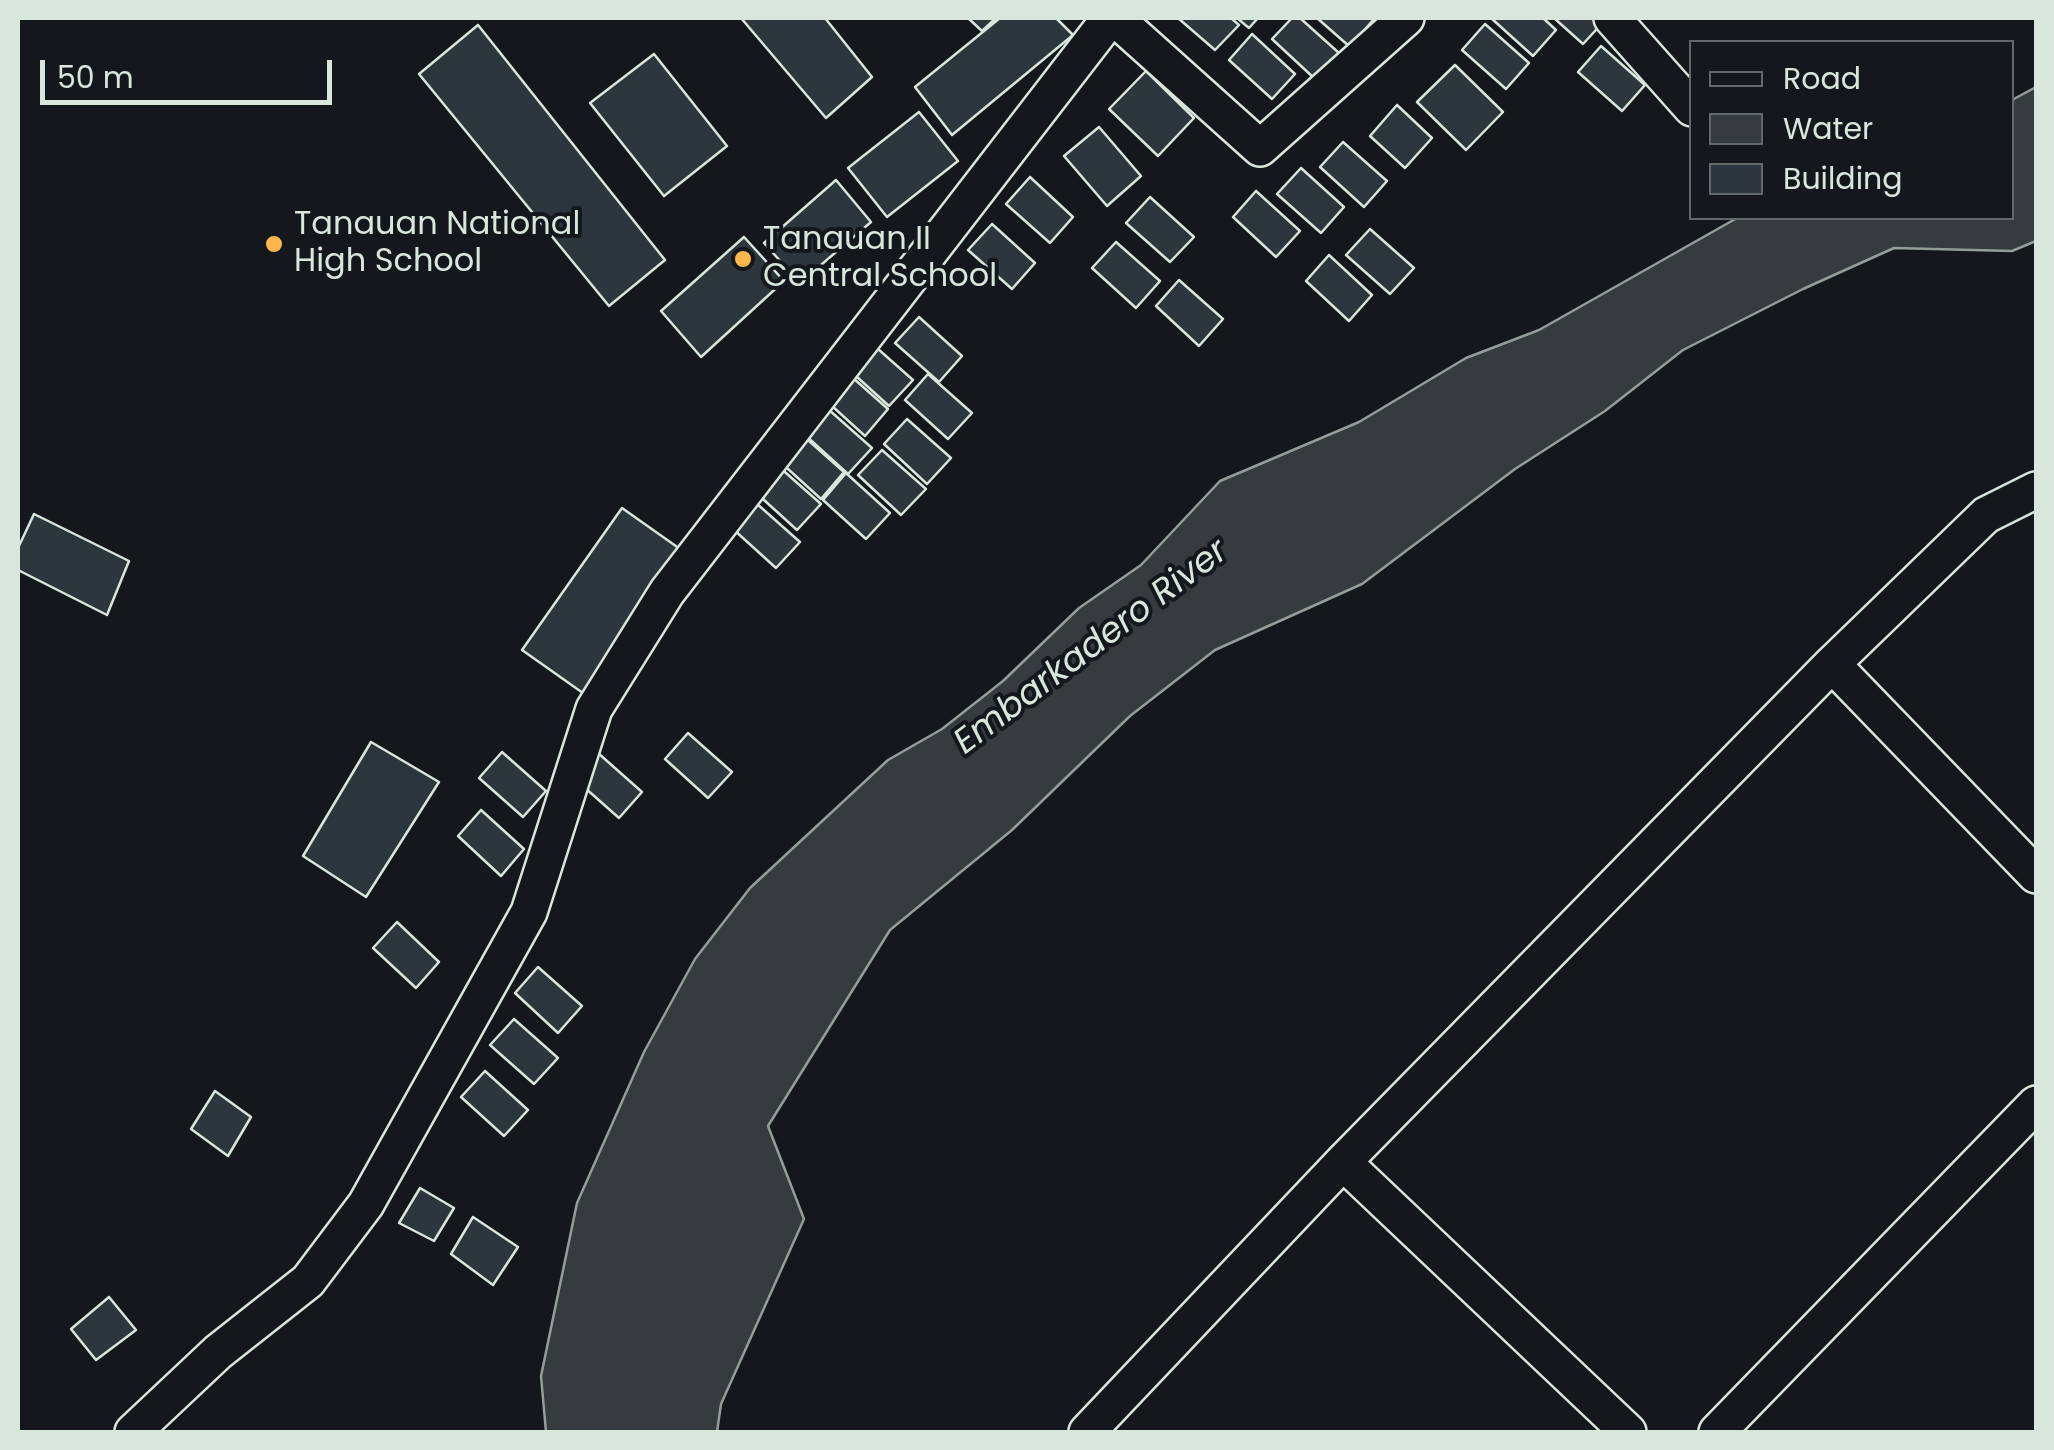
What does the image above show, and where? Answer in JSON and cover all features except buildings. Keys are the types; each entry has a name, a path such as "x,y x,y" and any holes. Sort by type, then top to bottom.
{"street":[{"path":"133,1432 218,1352 308,1281 366,1204 528,912 594,709 667,592 1112,18 1260,148 1406,18"},
{"path":"1612,18 1689,105"},
{"path":"1087,1432 1343,1162 1832,664 1986,515 2036,490"},
{"path":"1832,664 2036,875"},
{"path":"1717,1432 2036,1104"},
{"path":"1343,1162 1628,1432"}],"water":[{"name":"Embarkadero River","path":"2036,87 2036,241 2012,251 1894,248 1683,350 1605,411 1515,469 1362,584 1215,650 1130,716 1012,830 890,930 768,1126 804,1219 721,1404 717,1432 546,1432 541,1376 577,1203 644,1052 695,959 750,888 888,760 942,729 1003,681 1079,608 1141,565 1220,481 1359,422 1466,358 1539,330 1733,220 2014,220 2014,99"}],"place":[{"name":"Tanauan National High School","path":"274,244"},
{"name":"Tanauan II Central School","path":"743,259"}]}
